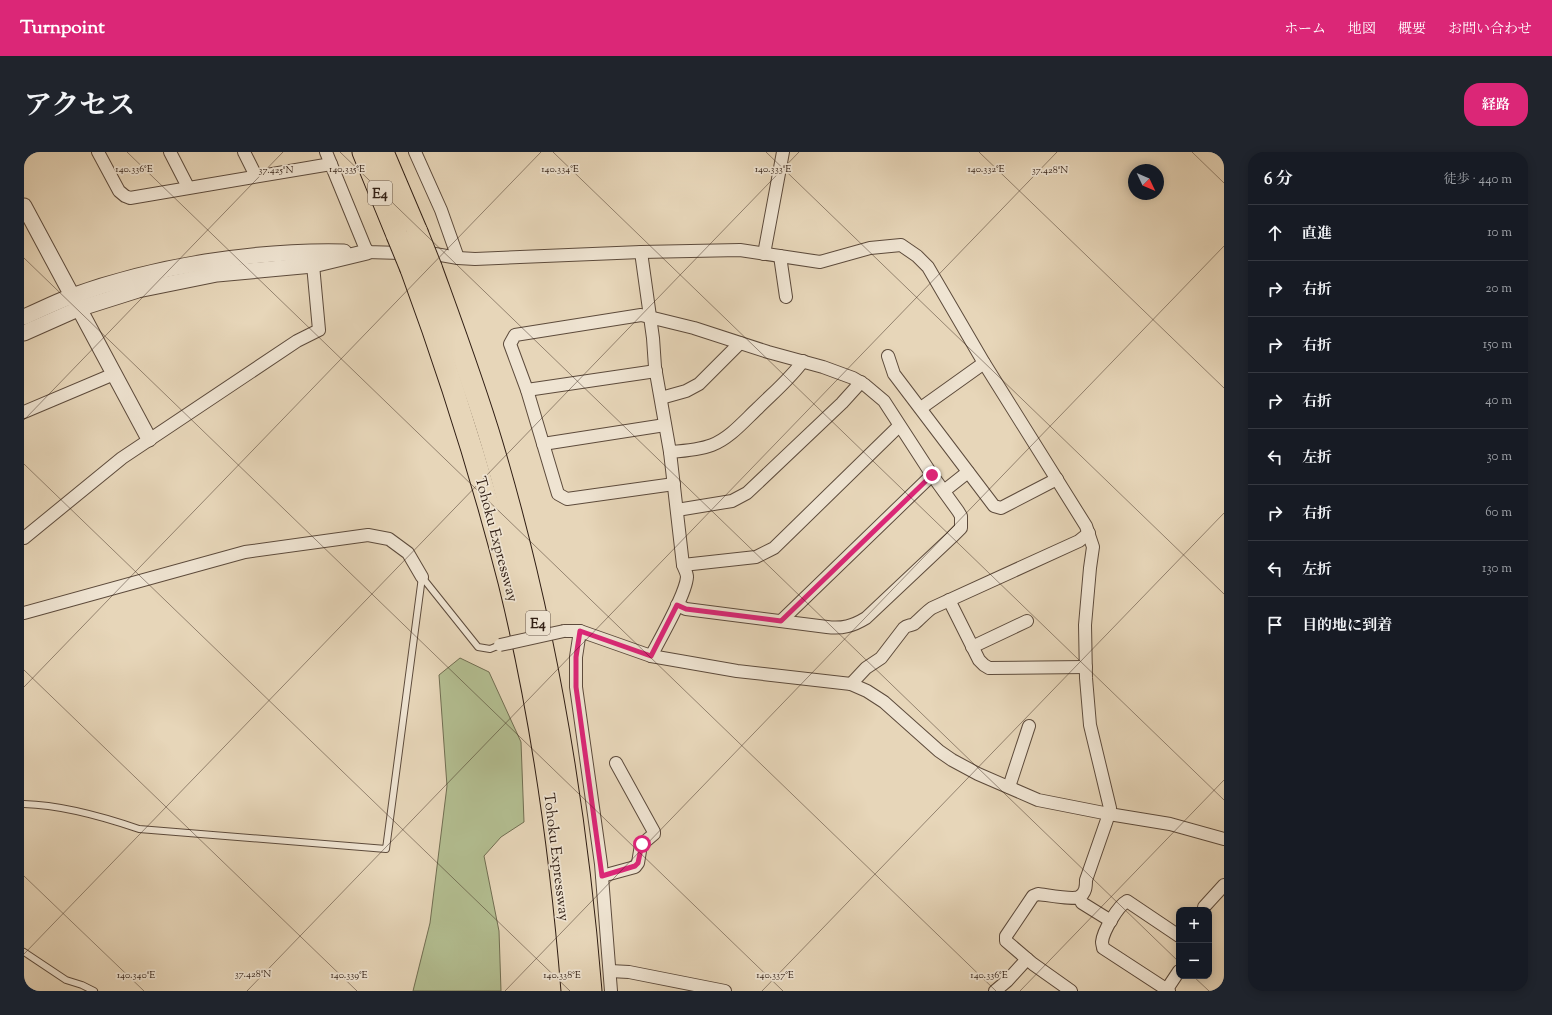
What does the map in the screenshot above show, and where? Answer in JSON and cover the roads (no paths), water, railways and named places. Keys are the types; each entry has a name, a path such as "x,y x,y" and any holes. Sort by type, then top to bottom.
{"highway":[{"name":"Tohoku Expressway","path":"363,152 407,234 421,268 449,317 491,443 538,622 553,701 572,814 585,914 591,991"},
{"name":"Tohoku Expressway","path":"383,152 407,234"},
{"name":"Tohoku Expressway","path":"421,268 448,373 469,439 509,583 535,706 554,819 572,991"}],"street":[{"path":"98,152 120,191 132,198 188,187 331,164"},
{"path":"170,152 188,187"},
{"path":"244,152 256,176"},
{"path":"326,152 367,252"},
{"path":"415,152 441,210 458,258"},
{"path":"764,254 783,152"},
{"path":"24,206 148,439"},
{"path":"24,332 75,303 138,276 217,260 313,251 435,254 458,258 499,259 641,252 740,250 820,262 870,248 900,245 917,256 928,268 984,363 1086,526 1093,547 1085,625 1086,667 1090,725 1109,803 1109,814 1086,880 1085,888 1079,897"},
{"path":"24,317 75,303 218,274 312,265 367,252"},
{"path":"641,252 656,371 670,452 683,565 687,576 684,589 677,605 651,656"},
{"path":"780,256 786,297"},
{"path":"24,538 122,458 148,439 297,341 319,330 312,265"},
{"path":"674,484 567,499 558,494 527,390 510,344 515,335 641,315 694,328 803,361 853,378 861,382 884,401 932,475 961,516 961,528 866,618 857,624 839,628 686,609 677,605"},
{"path":"661,398 686,391 699,384 740,343"},
{"path":"888,356 894,374 994,506 1001,508 1057,479"},
{"path":"670,452 699,449 714,445 735,430 794,373 803,361"},
{"path":"921,408 984,363"},
{"path":"527,390 656,371"},
{"path":"24,412 114,374"},
{"path":"677,510 732,501 747,493 842,403 861,382"},
{"path":"543,444 665,425"},
{"path":"683,565 756,557 774,548 900,426"},
{"path":"944,492 968,472"},
{"path":"781,621 932,475"},
{"path":"851,684 866,668 881,658 907,626 914,623 932,608 1079,541 1089,534"},
{"path":"24,613 245,552 368,535 389,539 408,553 422,577"},
{"path":"949,600 978,660 984,666 989,668 1086,667"},
{"path":"972,647 1027,621"},
{"path":"500,645 564,631 580,631 651,656 737,671 851,684 867,691 884,702 939,751 952,760 978,774 1038,800 1170,824 1224,839"},
{"path":"580,631 576,657 576,687 602,876 611,991"},
{"path":"1009,787 1029,726"},
{"path":"602,876 635,866 638,863 641,845 654,834 616,763"},
{"path":"1204,907 1224,884"},
{"path":"1071,991 1027,959 1006,941 1006,936 1033,896 1038,894 1079,897"},
{"path":"1079,897 1082,903 1111,921"},
{"path":"1176,934 1127,901 1120,905 1102,941 1103,948 1168,990 1176,976"},
{"path":"995,991 1007,981 1027,959"},
{"path":"610,971 629,972 725,991"}],"lane":[{"path":"422,577 478,647 490,649 500,645"},
{"path":"24,804 41,804 115,820 139,829 386,849 422,577"},
{"path":"24,952 66,980 94,991"}]}
